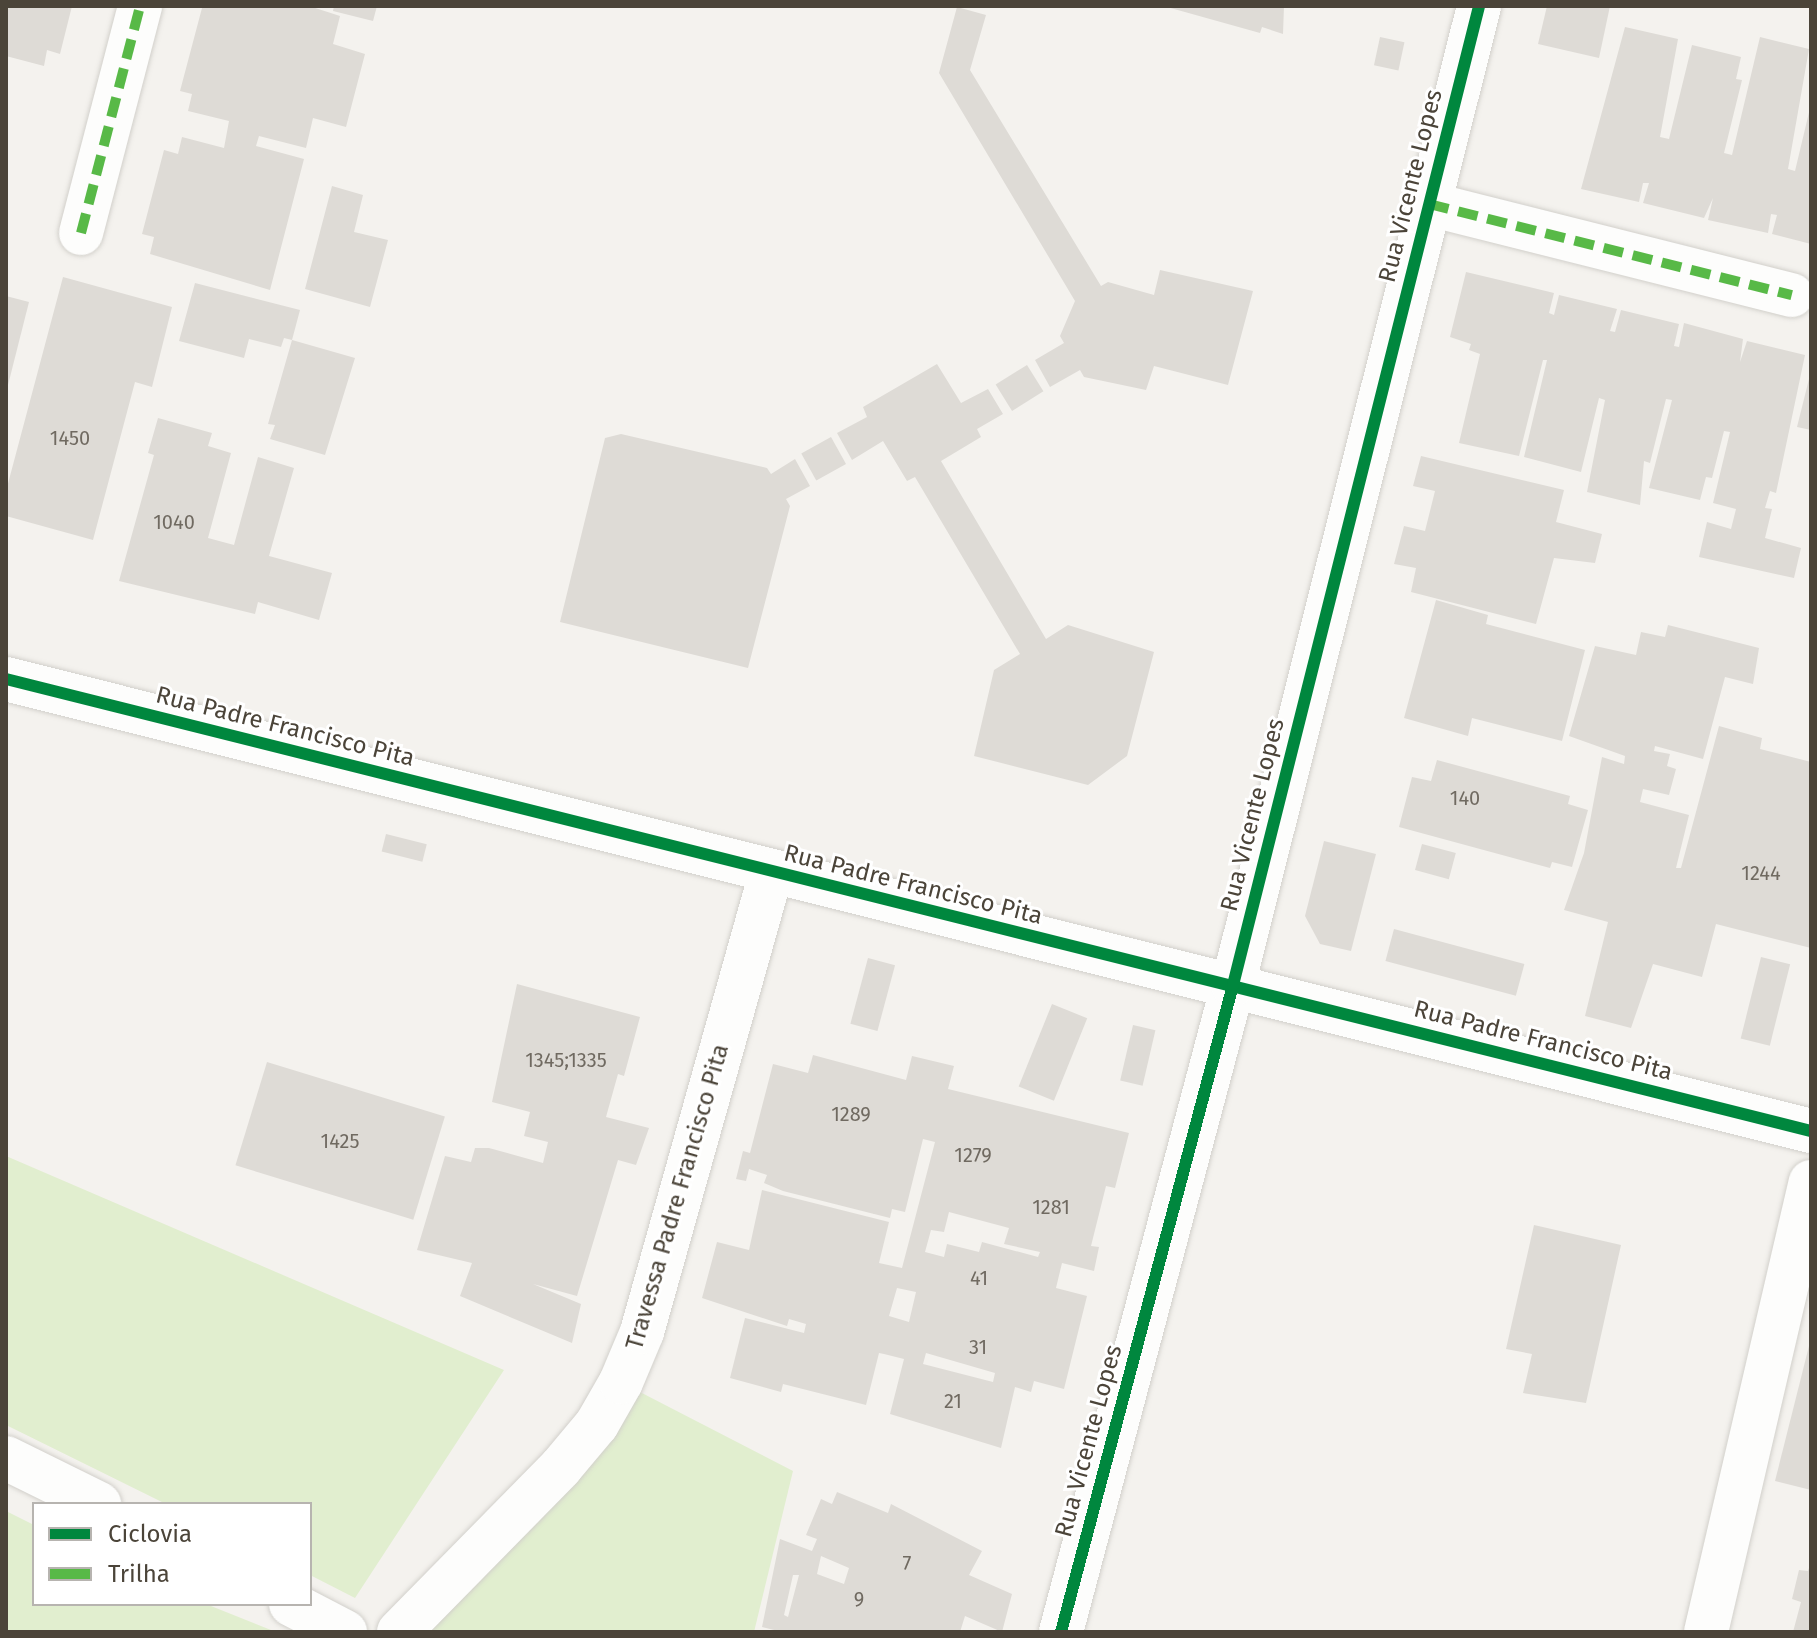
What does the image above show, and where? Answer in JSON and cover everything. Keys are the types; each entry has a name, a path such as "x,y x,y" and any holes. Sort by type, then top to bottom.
{"street":[{"path":"81,233 140,6"},
{"name":"Rua Vicente Lopes","path":"1061,1632 1233,985 1479,6"},
{"path":"1429,204 1792,295"},
{"name":"Rua Padre Francisco Pita","path":"6,679 1811,1131"},
{"name":"Travessa Padre Francisco Pita","path":"399,1632 561,1467 597,1424 621,1382 642,1332 771,873"},
{"path":"1706,1632 1811,1182"},
{"path":"6,1458 95,1502"},
{"path":"295,1606 345,1632"}],"green space":[{"path":"6,1156 504,1370 355,1598 312,1576 312,1502 162,1502 6,1425"},
{"path":"638,1391 793,1471 754,1632 415,1632"},
{"path":"6,1511 32,1524 32,1606 211,1606 276,1632 6,1632"}],"building":[{"path":"6,6 72,6 60,54 47,50 44,66 6,56"},
{"path":"309,6 340,16 333,44 365,54 346,127 313,118 306,148 259,136 256,146 304,159 270,290 150,254 154,237 142,234 164,150 178,154 182,137 224,148 229,121 188,111 192,94 180,91 202,8"},
{"path":"334,6 377,6 373,21 333,11"},
{"path":"1284,6 1283,34 1262,27 1260,33 1167,7"},
{"path":"1547,6 1610,6 1599,58 1538,44"},
{"path":"957,7 986,15 970,70 1101,286 1108,282 1154,295 1160,270 1253,291 1228,385 1154,366 1146,390 1084,377 1080,370 1050,387 1035,360 1064,343 1060,336 1075,301 939,73"},
{"path":"1625,27 1678,39 1660,137 1669,139 1692,45 1741,57 1736,79 1742,80 1724,153 1732,155 1760,37 1809,49 1788,169 1795,171 1811,104 1811,244 1772,234 1777,215 1771,214 1768,233 1708,220 1713,198 1704,218 1643,203 1649,183 1643,183 1639,202 1581,189"},
{"path":"1380,37 1404,42 1398,71 1374,65"},
{"path":"332,186 363,195 354,232 388,240 370,307 305,289"},
{"path":"1466,272 1554,293 1549,313 1554,315 1559,295 1617,309 1610,331 1615,332 1621,310 1679,324 1674,346 1679,347 1684,323 1743,339 1740,362 1747,341 1805,355 1776,493 1770,491 1765,508 1772,509 1765,538 1801,548 1794,578 1699,557 1707,522 1731,529 1736,509 1713,503 1730,432 1724,431 1712,478 1706,477 1700,500 1649,488 1672,400 1666,399 1650,463 1644,461 1640,505 1587,492 1605,400 1599,398 1581,472 1524,457 1547,360 1543,360 1519,456 1459,443 1480,354 1469,350 1471,344 1450,337"},
{"path":"63,277 172,307 152,387 135,382 93,540 6,516 6,491"},
{"path":"195,283 300,310 292,340 284,338 281,347 249,339 244,358 179,341"},
{"path":"6,296 29,302 7,389 6,389"},
{"path":"292,340 355,358 325,455 270,439 275,425 268,424"},
{"path":"937,364 961,403 988,389 1003,414 977,429 981,437 941,461 1046,639 1068,625 1154,652 1127,756 1088,785 974,756 994,670 1020,654 915,477 907,481 883,441 852,460 837,433 867,417 863,407"},
{"path":"1027,365 1043,391 1012,411 996,385"},
{"path":"1811,376 1811,430 1797,427"},
{"path":"158,418 212,433 208,446 231,453 208,538 234,545 258,457 294,468 269,556 332,573 319,620 258,602 255,614 119,581 154,455 148,453"},
{"path":"621,434 767,468 771,474 795,459 810,486 786,499 790,506 748,668 560,622 605,438"},
{"path":"831,437 846,464 816,481 801,453"},
{"path":"1421,456 1564,490 1556,522 1602,534 1595,563 1554,558 1536,624 1411,592 1416,568 1394,564 1404,526 1425,531 1435,491 1413,486"},
{"path":"1436,600 1488,615 1486,624 1585,650 1562,741 1472,718 1468,736 1404,718"},
{"path":"1668,625 1759,648 1753,684 1725,677 1703,759 1655,746 1654,751 1670,754 1667,766 1676,769 1669,795 1643,789 1640,802 1689,815 1676,868 1681,868 1719,726 1762,738 1760,749 1811,762 1811,948 1716,924 1702,977 1653,964 1631,1028 1585,1016 1608,922 1564,910 1584,853 1602,757 1624,764 1625,756 1569,736 1595,646 1636,655 1641,632 1665,637"},
{"path":"1437,760 1570,796 1568,804 1588,810 1572,867 1552,862 1550,868 1399,827 1412,777 1431,781"},
{"path":"386,834 427,844 422,862 382,851"},
{"path":"1324,841 1376,854 1351,951 1320,944 1305,916"},
{"path":"1422,844 1456,853 1449,879 1415,870"},
{"path":"1394,929 1524,964 1516,996 1385,961"},
{"path":"1761,957 1790,964 1770,1046 1741,1039"},
{"path":"868,958 895,965 877,1031 850,1024"},
{"path":"517,984 640,1017 624,1076 618,1074 606,1117 649,1128 636,1165 618,1160 577,1296 533,1284 581,1304 572,1343 460,1296 472,1263 417,1250 445,1156 471,1162 475,1148 489,1148 543,1163 548,1142 524,1136 530,1112 492,1102"},
{"path":"1052,1004 1087,1018 1054,1101 1019,1087"},
{"path":"1133,1025 1155,1030 1143,1086 1120,1081"},
{"path":"813,1055 906,1080 912,1056 954,1066 948,1089 1129,1133 1115,1188 1106,1186 1091,1246 1099,1247 1094,1271 1062,1263 1056,1288 1087,1296 1064,1389 1034,1381 1031,1392 1015,1387 1001,1448 890,1414 904,1359 879,1353 866,1405 783,1384 781,1392 730,1378 745,1318 804,1333 806,1324 789,1319 787,1326 702,1298 717,1242 749,1250 762,1190 889,1222 879,1263 902,1268 935,1142 923,1139 905,1212 892,1209 890,1218 783,1191 764,1183 767,1175 749,1169 746,1181 736,1179 743,1151 750,1153 773,1064 808,1073","holes":["949,1212 1009,1228 1004,1244 1040,1252 1038,1257 982,1242 979,1252 947,1244 944,1257 925,1252 931,1230 944,1232","897,1288 916,1292 909,1322 889,1316","926,1353 995,1373 993,1382 923,1364"]},
{"path":"267,1062 445,1116 413,1220 235,1165"},
{"path":"1534,1225 1621,1245 1586,1403 1523,1393 1532,1354 1506,1349"},
{"path":"1811,1338 1811,1490 1775,1481"},
{"path":"837,1492 888,1513 891,1504 982,1551 969,1575 1012,1594 1002,1632 965,1616 960,1632 782,1632 762,1627 780,1539 812,1551 817,1539 806,1535 821,1499 832,1504","holes":["821,1556 849,1568 844,1584 817,1574","793,1575 799,1575 788,1617 784,1615"]},
{"path":"1810,1565 1811,1632 1793,1632 1801,1602 1792,1599 1799,1570 1808,1571"}],"marked path":[{"path":"81,233 140,6"},
{"path":"1429,204 1792,295"}],"cycle path":[{"path":"1061,1632 1233,985 1479,6"},
{"path":"6,679 1811,1131"}]}
